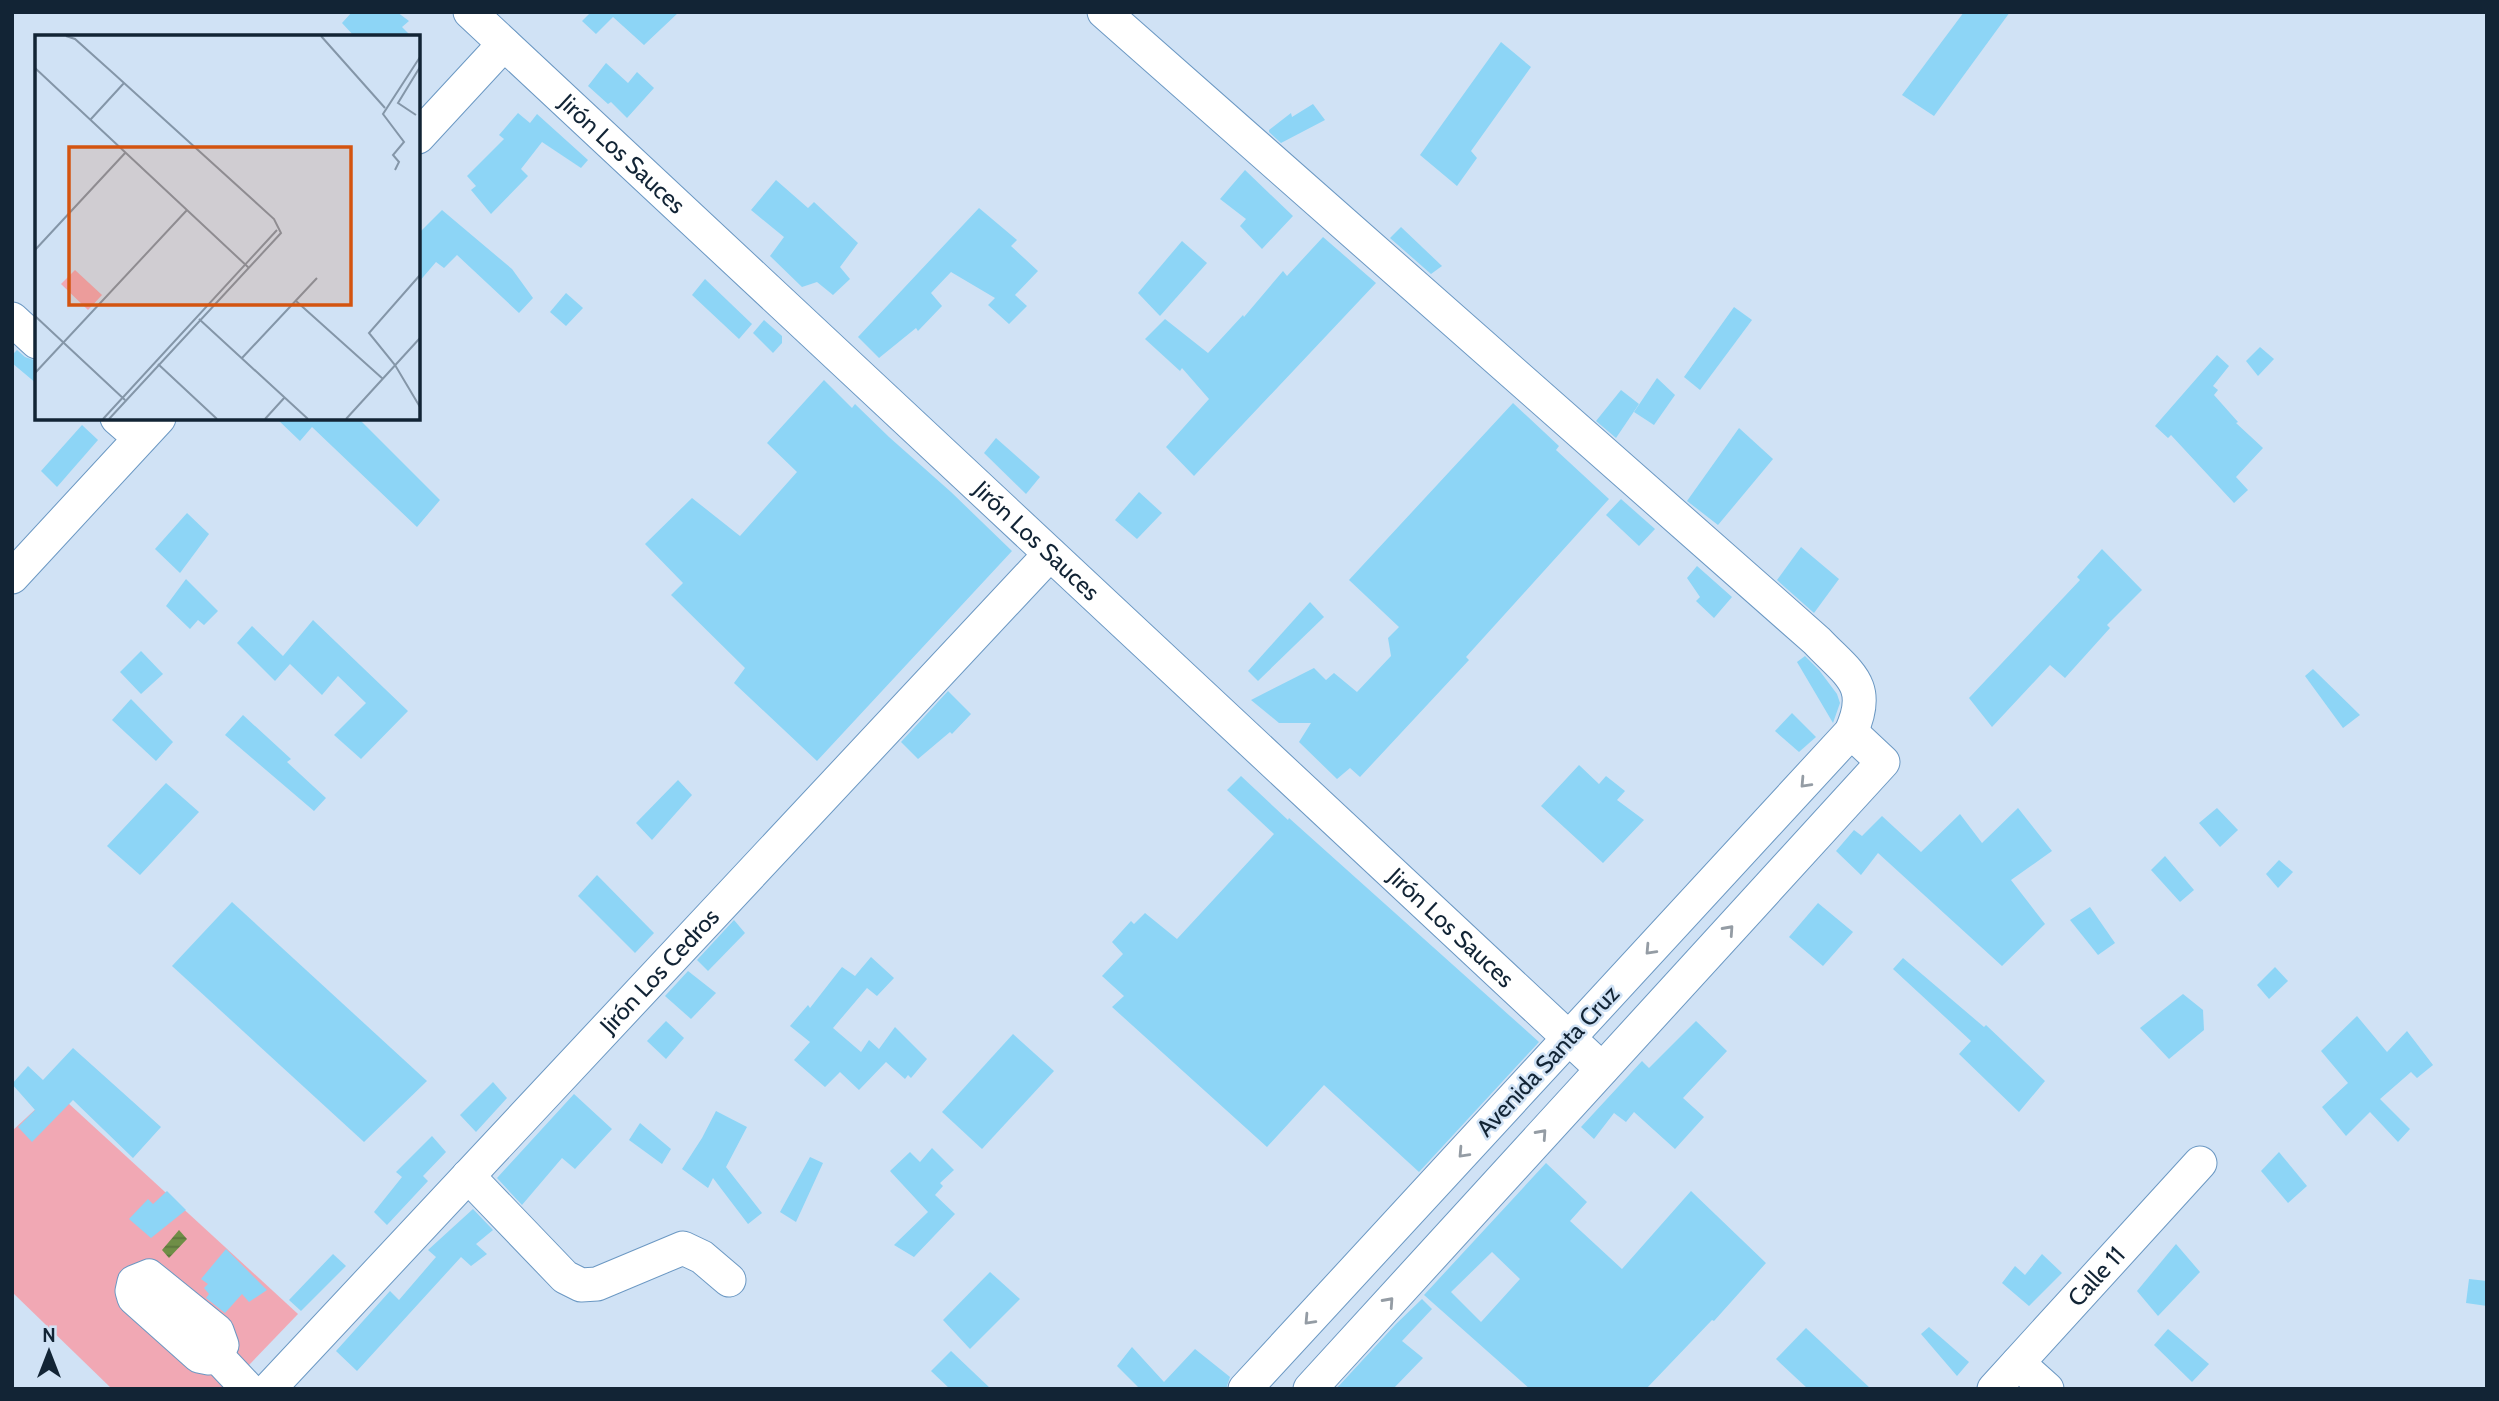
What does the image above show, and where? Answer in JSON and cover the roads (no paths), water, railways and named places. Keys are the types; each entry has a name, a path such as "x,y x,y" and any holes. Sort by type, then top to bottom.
{"street":[{"name":"Jirón Los Sauces","path":"470,12 1602,1069"},
{"path":"1104,12 1816,641 1856,681 1861,697 1858,716 1851,733"},
{"path":"420,135 504,44"},
{"path":"12,319 35,340"},
{"path":"12,577 139,425"},
{"name":"Jirón Los Cedros","path":"270,1389 1050,554"},
{"name":"Avenida Santa Cruz","path":"1245,1389 1851,733 1883,762 1310,1389"},
{"name":"Calle 11","path":"1994,1389 2200,1163"},
{"path":"468,1176 565,1278 581,1285 597,1284 683,1248 702,1257 729,1280"},
{"path":"216,1355 247,1389"},
{"path":"2018,1363 2047,1389"}]}
